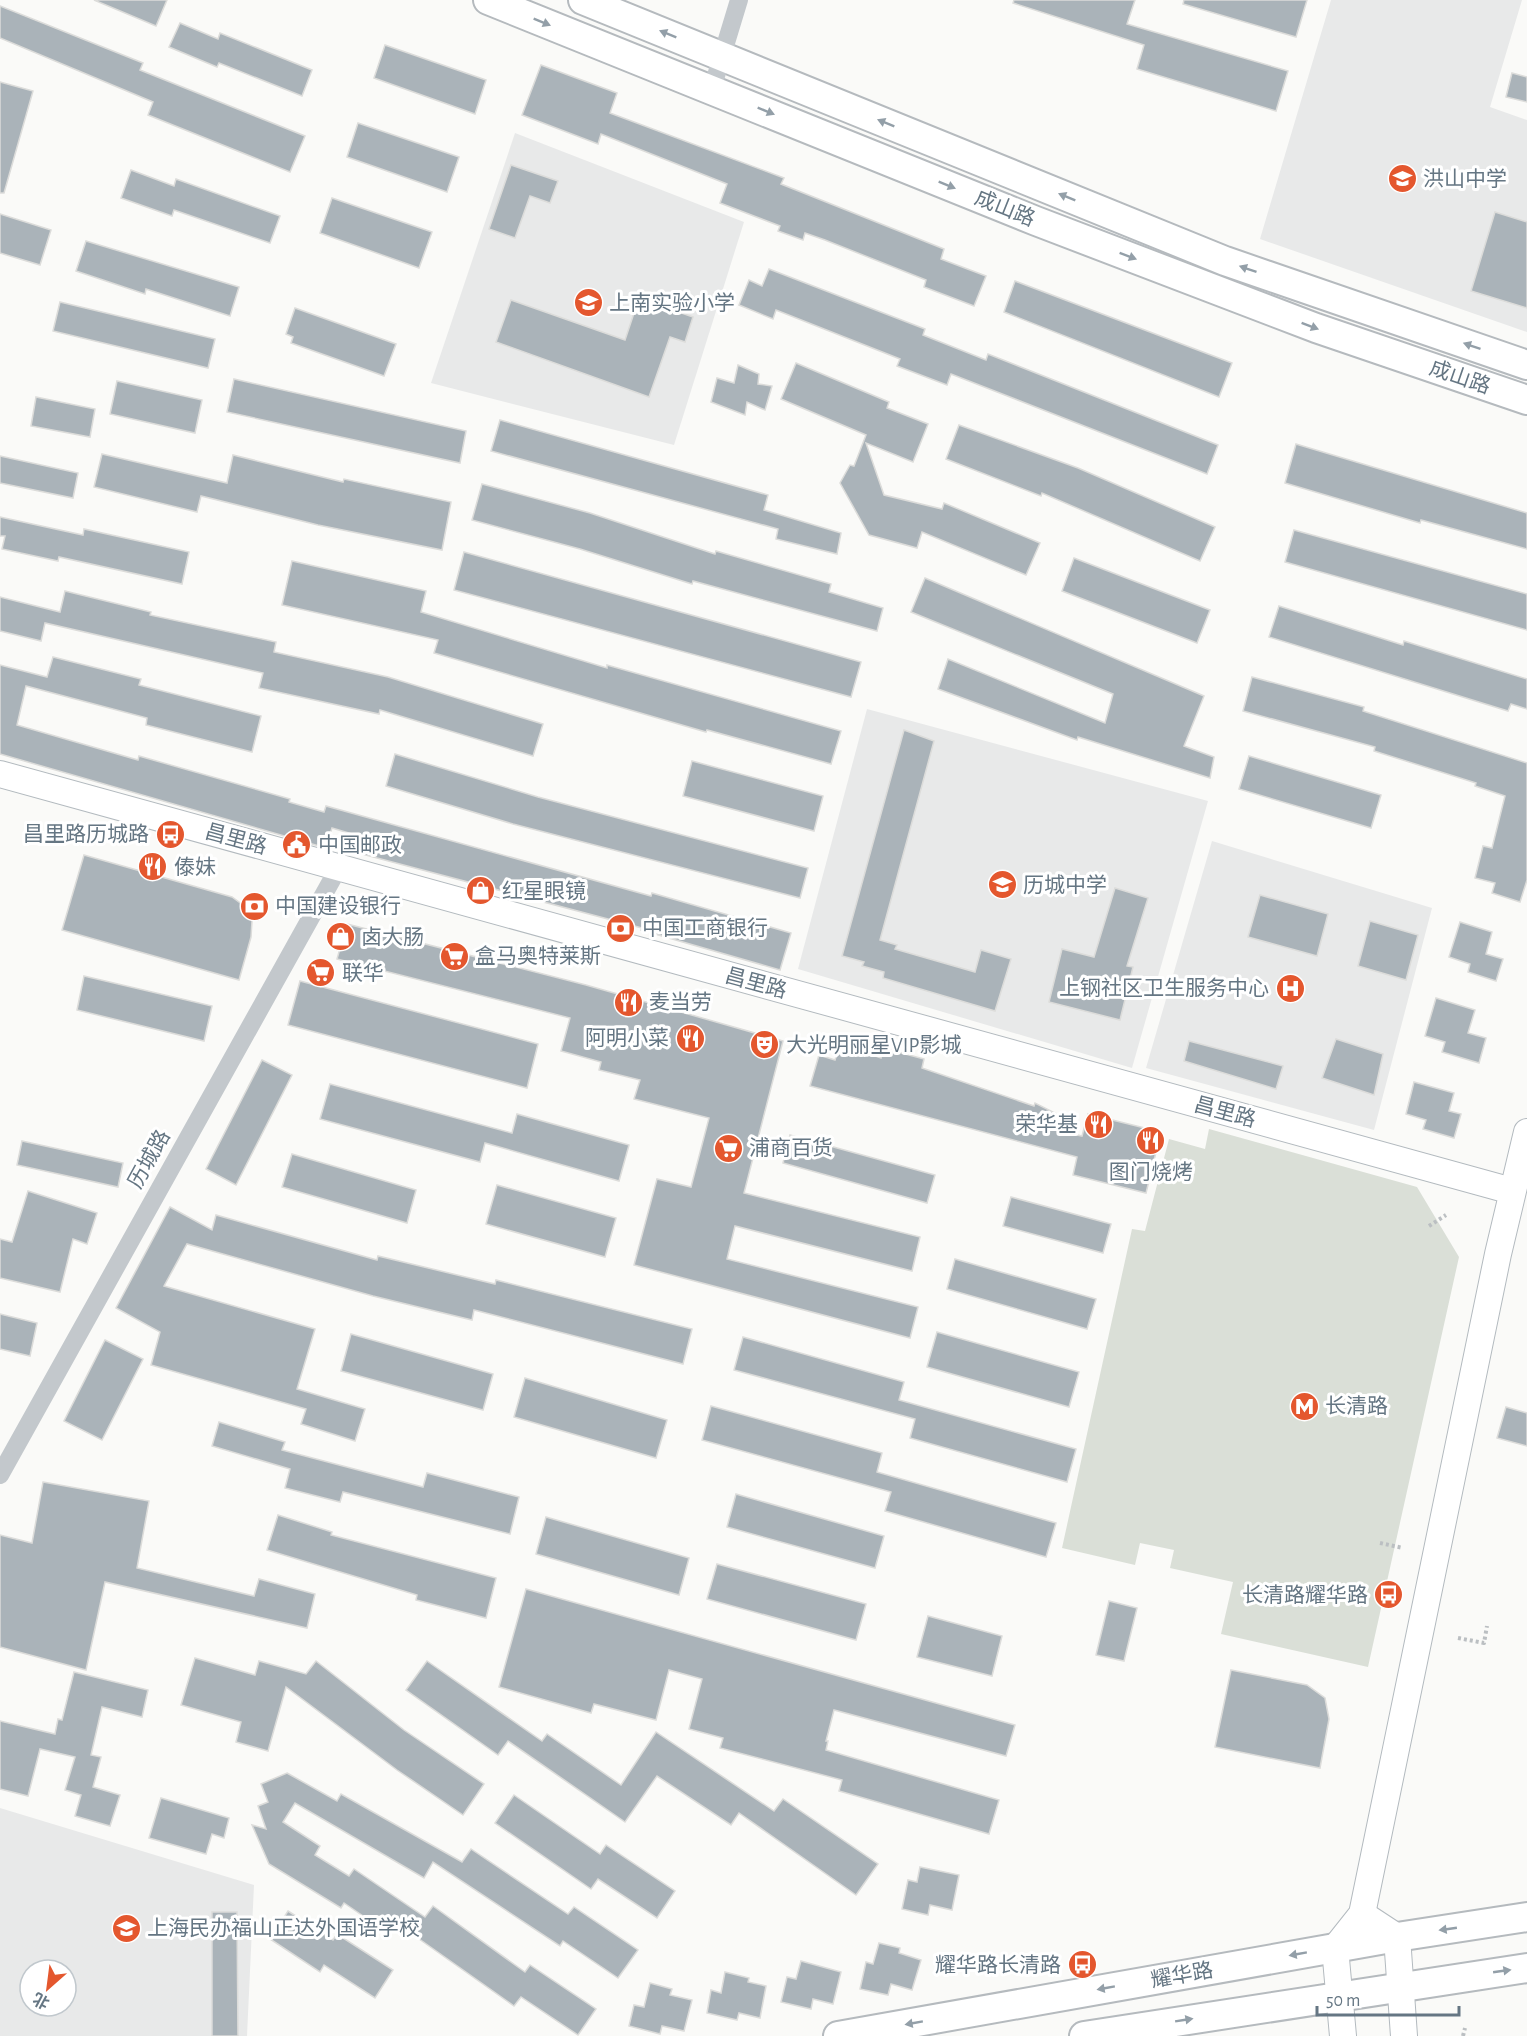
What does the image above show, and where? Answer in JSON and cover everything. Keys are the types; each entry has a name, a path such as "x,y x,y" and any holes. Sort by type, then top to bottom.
{"main road":[{"name":"成山路","path":"488,0 1036,221 1316,328 1527,400"},
{"name":"成山路","path":"582,0 1225,261 1527,365"},
{"name":"耀华路","path":"838,2036 1397,1937 1527,1917"},
{"path":"1084,2036 1527,1968"}],"street":[{"path":"712,89 739,0"},
{"name":"昌里路","path":"0,774 1512,1191"},
{"name":"历城路","path":"0,1475 339,867"},
{"path":"1343,2036 1335,1948 1362,1914 1512,1191 1527,1132"},
{"path":"1362,1914 1397,1937 1404,2036"}],"path":[{"path":"1429,1226 1446,1215"},
{"path":"1380,1543 1403,1548"},
{"path":"1458,1638 1484,1643 1487,1626"},
{"path":"1463,2036 1465,2028"}],"shaded area":[{"name":"洪山中学","path":"1331,0 1522,0 1490,107 1527,120 1527,332 1260,239"},
{"name":"上南实验小学","path":"515,133 744,222 674,445 431,383"},
{"name":"历城中学","path":"867,709 1208,801 1132,1068 798,969"},
{"name":"上钢社区卫生服务中心","path":"1212,841 1432,908 1374,1130 1146,1068"},
{"path":"1209,1129 1417,1187 1459,1257 1368,1667 1221,1634 1233,1582 1170,1568 1174,1550 1140,1543 1135,1565 1062,1548 1132,1229 1145,1231 1169,1139 1205,1149"},
{"name":"上海民办福山正达外国语学校","path":"0,1808 254,1885 247,2036 0,2036"}],"building":[{"path":"94,0 167,0 156,26"},
{"path":"1014,0 1135,0 1127,24 1288,71 1276,111 1137,69 1144,45 1013,3"},
{"path":"1184,0 1307,0 1296,37 1183,4"},
{"path":"0,6 143,63 140,70 305,136 290,172 148,115 153,102 0,38"},
{"path":"180,23 218,39 220,33 312,70 302,96 219,63 217,67 169,47"},
{"path":"385,45 486,80 475,114 374,78"},
{"path":"541,65 617,93 610,113 784,178 781,184 944,249 941,259 986,276 974,306 924,287 926,280 805,233 803,240 778,231 780,226 720,203 727,184 601,134 598,144 522,115"},
{"path":"1512,73 1527,77 1527,102 1506,97"},
{"path":"0,82 33,91 4,193 0,193"},
{"path":"358,123 459,157 447,192 347,157"},
{"path":"511,165 558,181 550,203 530,196 515,238 489,229"},
{"path":"131,170 174,186 176,179 280,216 270,243 174,210 172,216 121,198"},
{"path":"332,198 432,232 419,268 320,233"},
{"path":"1495,212 1527,222 1527,308 1471,291"},
{"path":"0,214 51,230 40,265 0,253"},
{"path":"86,241 239,287 230,316 146,289 145,294 76,271"},
{"path":"769,269 925,329 923,335 986,360 988,354 1218,445 1207,474 951,374 947,385 897,366 900,359 776,310 773,319 739,305 749,280 762,286"},
{"path":"1015,281 1232,363 1219,397 1004,312"},
{"path":"639,298 693,317 685,342 670,337 649,397 496,342 511,300 625,340"},
{"path":"60,302 215,339 208,368 53,331"},
{"path":"295,308 396,344 384,376 291,343 293,337 286,334"},
{"path":"796,363 889,402 887,408 928,424 913,462 866,443 884,495 942,509 944,503 1040,543 1026,575 922,532 917,548 869,535 840,483 850,465 854,466 866,435 781,399"},
{"path":"738,365 759,374 758,384 772,386 765,410 747,402 745,415 711,402 717,378 734,383"},
{"path":"234,379 466,431 460,463 227,412"},
{"path":"117,381 202,400 195,433 110,414"},
{"path":"36,397 95,409 90,437 31,426"},
{"path":"500,420 768,495 764,510 841,533 837,554 776,539 778,529 491,451"},
{"path":"959,425 1078,468 1215,527 1200,561 1042,493 1041,496 946,459"},
{"path":"1296,444 1527,513 1527,549 1421,520 1420,523 1285,483"},
{"path":"102,454 227,483 233,455 343,482 344,479 451,502 442,550 318,525 201,496 197,512 94,487"},
{"path":"0,456 78,473 73,498 0,483"},
{"path":"482,484 590,513 715,554 716,551 831,584 829,592 883,608 877,631 693,581 692,584 580,549 472,520"},
{"path":"0,517 83,535 84,529 189,552 182,584 59,557 58,561 2,549 5,536 0,536"},
{"path":"1294,530 1527,594 1527,630 1285,562"},
{"path":"464,552 861,662 851,697 454,590"},
{"path":"1074,558 1210,610 1197,643 1062,591"},
{"path":"292,561 426,591 421,612 607,668 607,665 841,731 831,764 707,730 706,732 434,653 438,640 282,605"},
{"path":"925,578 1204,696 1184,746 1214,757 1210,778 1078,737 1077,740 938,689 948,659 1105,723 1113,694 911,612"},
{"path":"65,591 151,612 150,615 276,642 274,652 388,677 543,724 533,756 380,710 379,714 259,688 263,673 45,623 41,641 0,631 0,597 60,612"},
{"path":"1279,606 1403,645 1404,641 1527,679 1527,709 1511,704 1508,711 1269,637"},
{"path":"53,657 141,679 139,685 261,716 252,752 146,725 147,718 26,686 17,725 138,760 139,756 290,799 289,802 324,812 326,806 651,896 652,893 791,933 780,970 641,930 642,928 358,853 362,837 332,828 326,848 0,754 0,665 47,677"},
{"path":"1252,677 1364,707 1363,711 1527,763 1527,880 1520,902 1492,893 1495,883 1475,878 1483,846 1492,848 1505,796 1475,786 1476,783 1374,751 1375,747 1243,711"},
{"path":"904,730 934,741 880,940 897,945 895,949 975,972 981,950 1011,959 995,1011 883,978 884,972 862,966 864,962 842,956"},
{"path":"395,754 538,797 808,868 800,898 513,824 386,786"},
{"path":"1249,756 1381,795 1371,828 1239,789"},
{"path":"692,761 823,796 814,831 683,796"},
{"path":"84,855 232,897 243,905 252,921 251,937 239,980 62,930"},
{"path":"1115,888 1148,898 1127,966 1133,967 1120,1020 1049,1002 1062,949 1094,957"},
{"path":"1260,895 1328,914 1317,956 1248,937"},
{"path":"1370,921 1418,935 1406,980 1358,966"},
{"path":"1460,922 1492,932 1486,954 1503,959 1496,981 1468,972 1470,964 1449,957"},
{"path":"347,924 586,985 783,1041 744,1193 920,1237 912,1271 735,1226 727,1259 918,1307 910,1338 634,1265 657,1179 691,1187 709,1118 634,1099 640,1080 599,1070 601,1062 561,1051 570,1018 337,959"},
{"path":"84,976 212,1006 204,1041 77,1010"},
{"path":"300,981 538,1044 527,1088 288,1025"},
{"path":"1436,998 1475,1010 1468,1033 1486,1038 1479,1063 1442,1052 1445,1042 1425,1036"},
{"path":"1336,1039 1383,1054 1374,1095 1322,1078"},
{"path":"1189,1041 1283,1066 1276,1089 1184,1061"},
{"path":"840,1043 881,1058 883,1048 924,1059 922,1068 1034,1106 1035,1103 1057,1114 1050,1129 1082,1136 1088,1114 1161,1132 1146,1193 1073,1175 1077,1157 810,1086 819,1055 835,1060"},
{"path":"262,1060 292,1075 236,1185 206,1169"},
{"path":"1414,1082 1454,1093 1449,1111 1461,1114 1454,1138 1423,1129 1426,1120 1406,1114"},
{"path":"330,1084 512,1133 517,1114 629,1145 619,1181 485,1143 480,1162 320,1119"},
{"path":"790,1135 935,1175 927,1203 783,1163"},
{"path":"22,1141 123,1163 118,1187 17,1165"},
{"path":"292,1154 416,1190 407,1223 282,1187"},
{"path":"497,1185 616,1218 605,1257 486,1224"},
{"path":"28,1191 97,1213 87,1244 73,1239 60,1292 0,1278 0,1239 12,1242"},
{"path":"1011,1197 1111,1224 1103,1253 1003,1226"},
{"path":"170,1207 212,1230 216,1215 377,1260 378,1256 495,1284 496,1280 692,1329 683,1364 474,1310 472,1320 373,1296 187,1244 164,1286 315,1329 297,1389 365,1409 355,1441 301,1424 306,1409 151,1365 160,1332 116,1308"},
{"path":"955,1259 1096,1299 1087,1329 947,1289"},
{"path":"0,1314 37,1323 30,1356 0,1349"},
{"path":"937,1332 1079,1372 1069,1407 927,1367"},
{"path":"351,1334 493,1374 483,1410 341,1371"},
{"path":"743,1337 904,1382 899,1400 1076,1449 1067,1482 910,1438 915,1419 734,1370"},
{"path":"105,1340 143,1359 102,1440 64,1421"},
{"path":"525,1378 667,1420 656,1458 514,1417"},
{"path":"711,1406 882,1453 877,1472 1056,1523 1046,1557 885,1511 891,1492 702,1440"},
{"path":"1506,1407 1527,1413 1527,1446 1497,1438"},
{"path":"219,1422 285,1442 282,1450 423,1487 427,1473 519,1497 510,1534 343,1492 340,1502 285,1488 290,1469 212,1446"},
{"path":"43,1482 149,1501 137,1568 254,1596 259,1579 315,1594 307,1628 105,1582 86,1670 0,1647 0,1535 32,1543"},
{"path":"736,1494 884,1536 875,1568 727,1527"},
{"path":"278,1515 332,1532 331,1535 496,1578 486,1618 416,1600 417,1595 267,1550"},
{"path":"546,1517 689,1558 679,1595 536,1554"},
{"path":"717,1564 866,1604 856,1640 707,1599"},
{"path":"526,1589 1015,1725 1006,1756 834,1710 826,1741 828,1741 826,1750 999,1800 989,1834 839,1791 842,1780 720,1748 723,1738 689,1729 702,1679 669,1670 656,1720 594,1704 591,1713 499,1687"},
{"path":"1109,1601 1137,1608 1124,1661 1096,1655"},
{"path":"928,1616 1002,1636 992,1676 917,1657"},
{"path":"195,1658 255,1675 259,1661 306,1674 316,1661 404,1730 484,1784 463,1815 397,1770 286,1687 268,1751 236,1742 241,1722 181,1705"},
{"path":"427,1661 542,1741 547,1734 621,1785 656,1732 774,1811 783,1799 878,1864 856,1895 739,1813 731,1825 657,1776 625,1822 508,1741 498,1755 406,1690"},
{"path":"1231,1670 1307,1685 1325,1698 1329,1719 1320,1768 1215,1747"},
{"path":"74,1672 148,1690 142,1717 102,1707 91,1755 101,1757 93,1787 120,1795 110,1826 75,1816 81,1795 65,1790 75,1757 40,1749 28,1796 0,1789 0,1721 55,1734 58,1719 62,1720"},
{"path":"287,1773 337,1801 341,1794 462,1862 471,1849 568,1914 574,1907 638,1950 618,1978 563,1941 560,1946 433,1862 424,1878 295,1803 283,1822 320,1846 315,1855 349,1876 354,1869 425,1917 433,1906 525,1972 530,1965 596,2009 578,2035 521,1997 514,2006 395,1922 388,1933 344,1903 341,1908 269,1864 252,1825 266,1829 258,1806 268,1802 261,1784"},
{"path":"514,1795 600,1854 606,1845 675,1891 657,1918 598,1879 591,1889 495,1823"},
{"path":"161,1798 229,1818 224,1838 212,1834 206,1854 149,1838"},
{"path":"920,1867 959,1875 952,1910 930,1905 928,1915 902,1909 908,1880 917,1882"},
{"path":"288,1911 333,1940 337,1934 393,1970 375,1998 324,1965 320,1972 270,1939"},
{"path":"212,1912 237,1912 238,2036 212,2036"},
{"path":"879,1943 900,1948 899,1953 921,1960 912,1990 891,1984 888,1995 860,1989 866,1962 873,1964"},
{"path":"801,1961 841,1972 833,2004 813,1999 811,2009 781,2002 787,1977 796,1979"},
{"path":"725,1972 749,1978 748,1982 766,1986 760,2018 739,2013 737,2020 707,2013 711,1990 721,1993"},
{"path":"650,1983 672,1989 670,1995 692,2000 684,2031 662,2026 660,2034 629,2026 634,2005 644,2007"}],"place":[{"name":"洪山中学","path":"1402,179"},
{"name":"上南实验小学","path":"588,303"},
{"name":"昌里路历城路","path":"170,834"},
{"name":"中国邮政","path":"297,845"},
{"name":"傣妹","path":"153,867"},
{"name":"历城中学","path":"1002,885"},
{"name":"红星眼镜","path":"481,891"},
{"name":"中国建设银行","path":"254,906"},
{"name":"中国工商银行","path":"621,928"},
{"name":"卤大肠","path":"340,937"},
{"name":"盒马奥特莱斯","path":"454,956"},
{"name":"联华","path":"321,973"},
{"name":"上钢社区卫生服务中心","path":"1290,988"},
{"name":"麦当劳","path":"628,1002"},
{"name":"阿明小菜","path":"690,1038"},
{"name":"大光明丽星VIP影城","path":"765,1045"},
{"name":"荣华基","path":"1099,1124"},
{"name":"图门烧烤","path":"1151,1141"},
{"name":"浦商百货","path":"728,1148"},
{"name":"长清路","path":"1304,1406"},
{"name":"长清路耀华路","path":"1389,1595"},
{"name":"上海民办福山正达外国语学校","path":"126,1928"},
{"name":"耀华路长清路","path":"1082,1965"}]}
